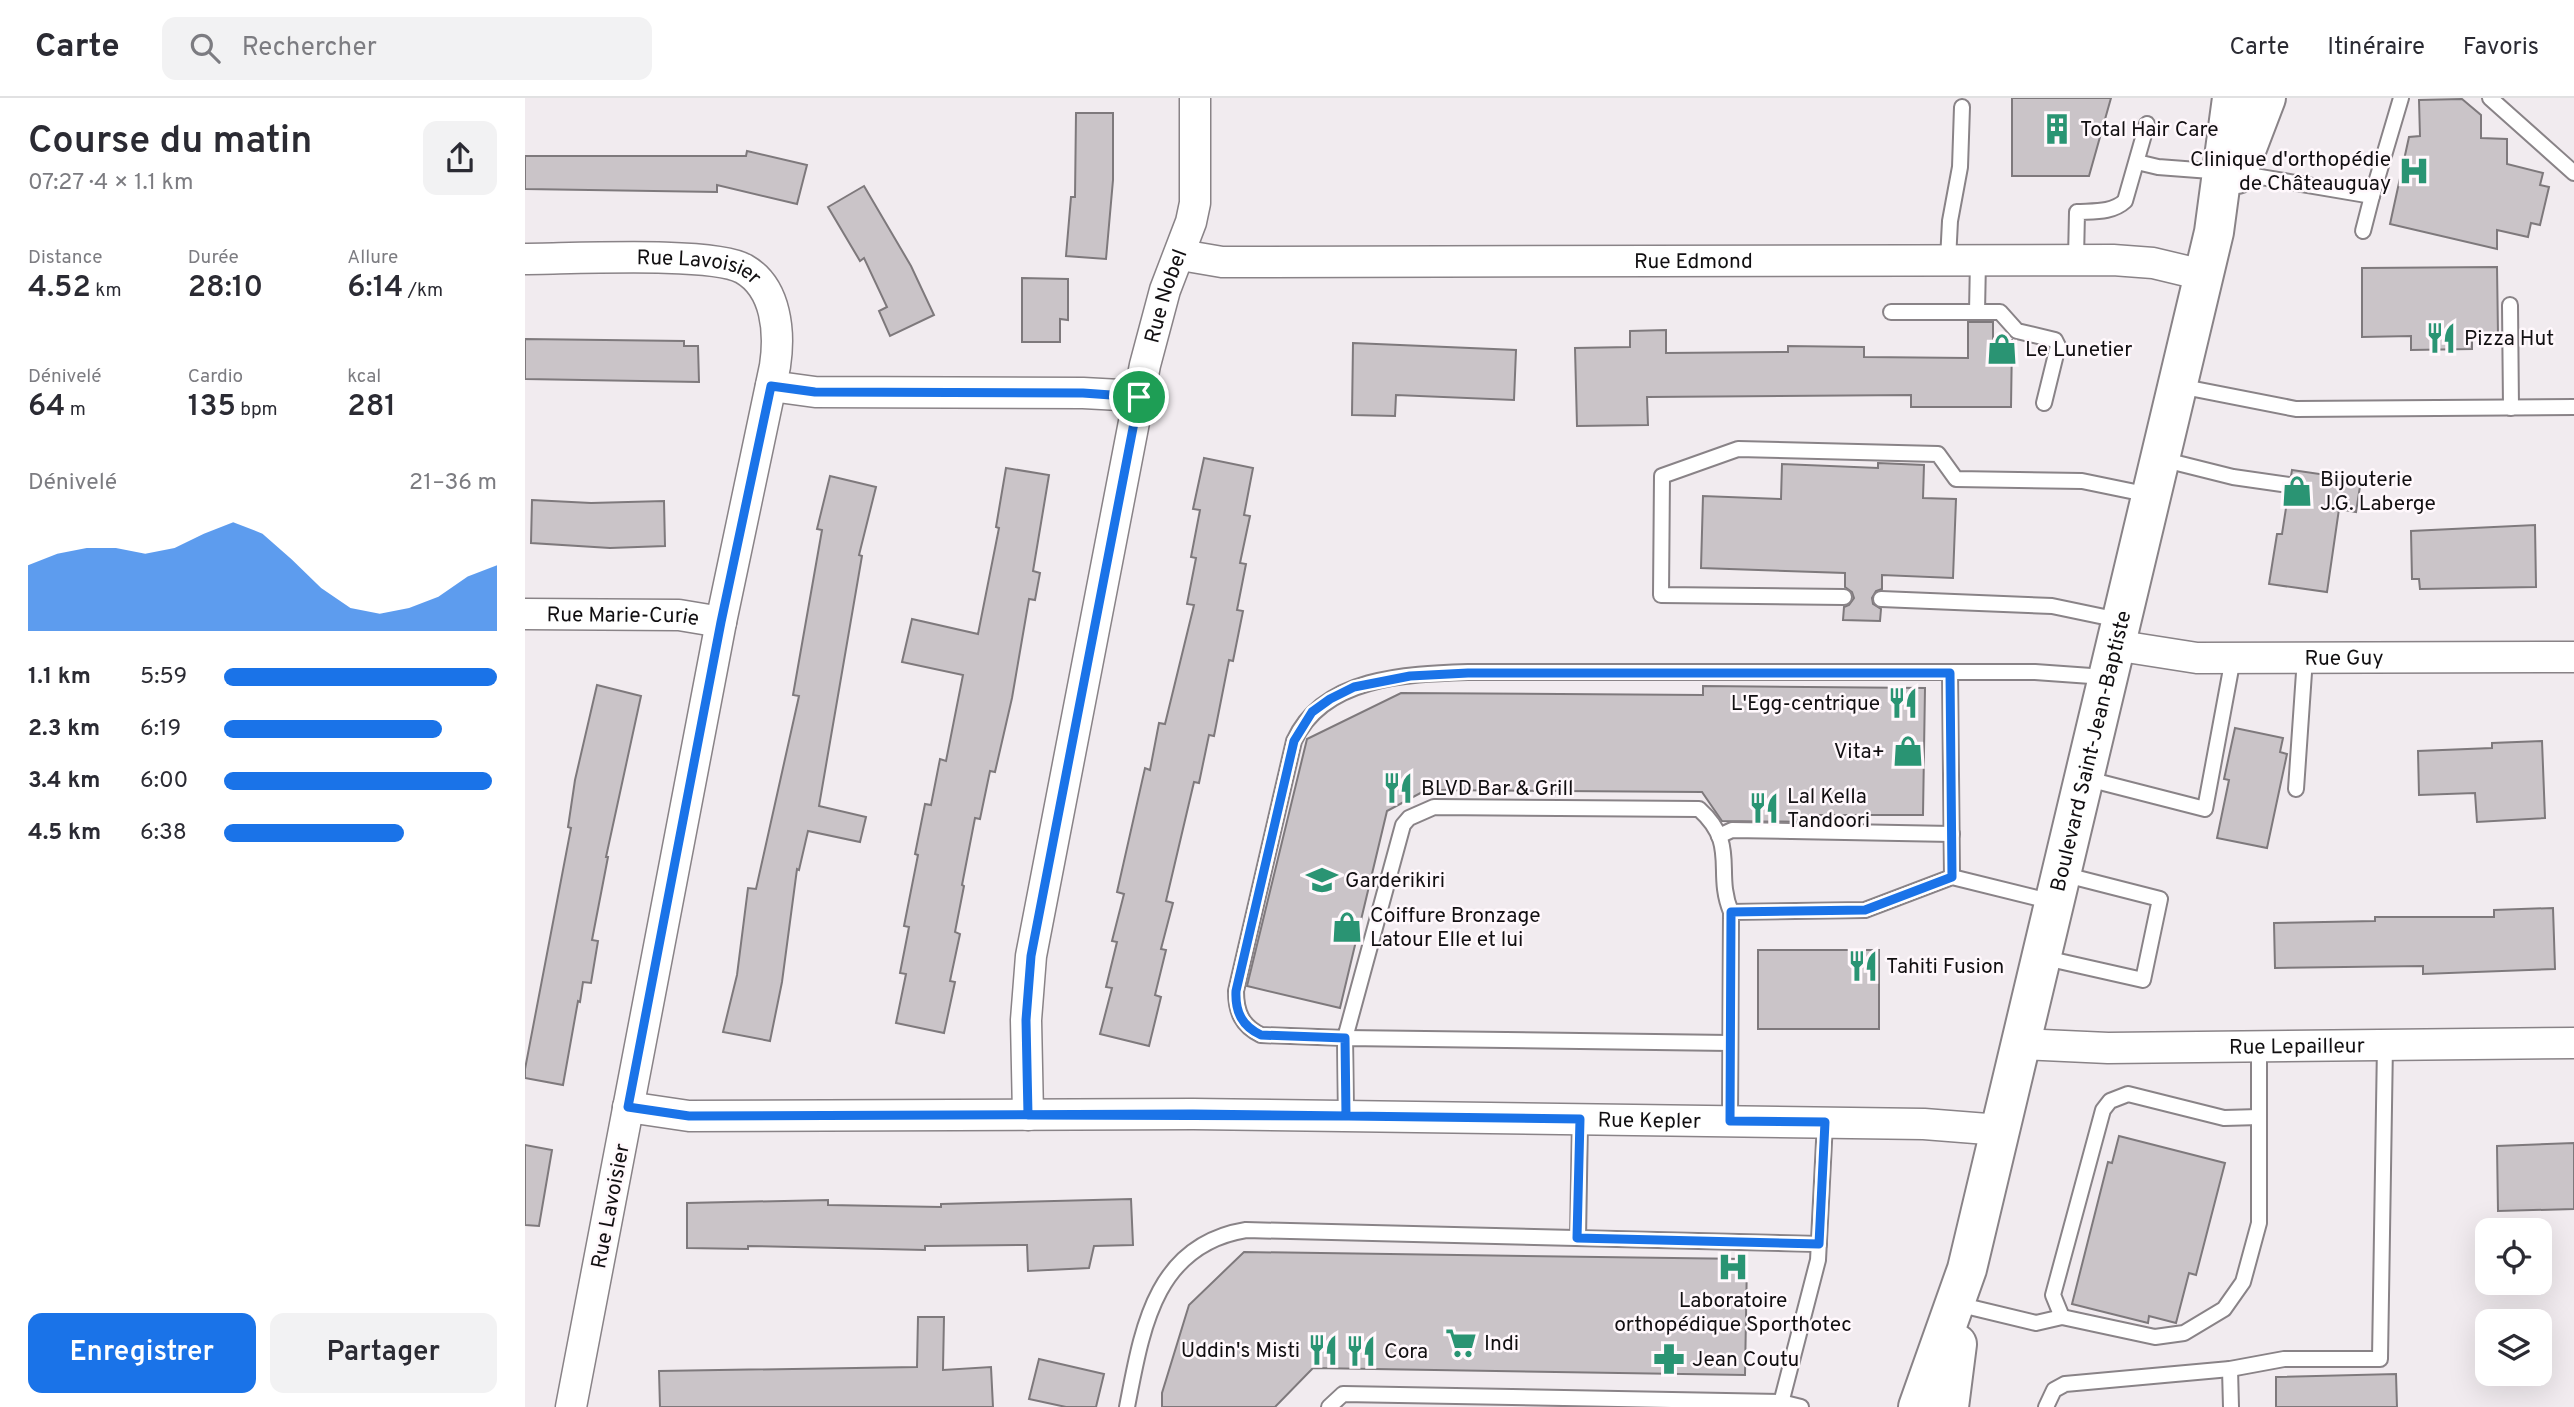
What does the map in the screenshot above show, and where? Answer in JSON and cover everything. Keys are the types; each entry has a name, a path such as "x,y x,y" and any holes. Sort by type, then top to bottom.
{"highway":[{"name":"Boulevard Saint-Jean-Baptiste","path":"2230,172 2232,98"},
{"name":"Boulevard Saint-Jean-Baptiste","path":"1919,1407 1961,1293 2214,232 2230,172 2266,98"},
{"name":"Boulevard Saint-Jean-Baptiste","path":"1949,1407 1961,1293"}],"street":[{"name":"Rue Nobel","path":"1028,1115 1026,1020 1031,956 1139,397 1158,314 1181,255 1195,203 1195,98"},
{"name":"Rue Edmond","path":"1181,255 1222,262 2076,259 2153,263 2203,275"},
{"name":"Rue Lavoisier","path":"525,259 726,262 746,270 758,282 775,312 778,347 721,622 571,1407"},
{"path":"771,386 815,392 1083,393 1139,397"},
{"name":"Rue Marie-Curie","path":"525,614 679,615 721,622"},
{"name":"Rue Guy","path":"2114,648 2188,657 2234,658 2574,657"},
{"name":"Rue Lepailleur","path":"2019,1044 2108,1048 2574,1042"},
{"name":"Rue Kepler","path":"628,1107 689,1116 1346,1116 1924,1124 2000,1130"}],"lane":[{"path":"2364,231 2401,98"},
{"path":"2490,98 2574,173"},
{"path":"1948,260 1950,221 1961,167 1962,107"},
{"path":"2076,259 2077,212 2119,207 2125,201 2147,124"},
{"path":"2137,162 2158,167 2230,172 2372,196"},
{"path":"1977,312 1978,260"},
{"path":"2510,304 2511,408"},
{"path":"1891,312 2000,312 2017,331 2055,340 2058,346 2044,403"},
{"path":"2176,386 2296,409 2574,407"},
{"path":"1844,597 1661,595 1662,476 1738,449 1938,454 1956,479 2082,481 2150,495"},
{"path":"2158,458 2233,477 2289,485"},
{"path":"1881,599 2052,606 2114,648"},
{"path":"1730,1043 1345,1038 1261,1035 1249,1029 1235,1005 1236,991 1294,741 1312,712 1354,687 1441,673 2035,672 2114,648"},
{"path":"2083,778 2205,809 2234,658"},
{"path":"2296,789 2305,658"},
{"path":"1950,673 1952,877"},
{"path":"1346,1116 1345,1038 1403,825 1409,818 1434,807 1447,805 1688,807 1699,809 1708,817 1724,846 1724,896 1731,912 1730,1121"},
{"path":"1719,836 1732,830 1951,834"},
{"path":"1731,912 1865,910 1952,877 2160,899 2143,980 2040,957"},
{"path":"2046,1407 2055,1390 2065,1384 2230,1369 2284,1359 2380,1359 2385,1044"},
{"path":"1961,1293 2036,1323 2062,1317 2168,1338 2203,1324 2224,1309 2243,1282 2259,1223 2259,1046"},
{"path":"2062,1317 2053,1295 2103,1110 2110,1101 2128,1094 2224,1118 2259,1117"},
{"path":"1577,1238 1580,1119"},
{"path":"1781,1405 1818,1260 1825,1122"},
{"path":"1127,1407 1142,1334 1151,1307 1168,1277 1205,1240 1246,1230 1819,1244"},
{"path":"2230,1369 2231,1407"},
{"path":"1329,1407 1343,1394 1547,1402 1801,1407"}],"building":[{"name":"Total Hair Care","path":"2012,98 2111,98 2089,176 2012,176"},
{"path":"2462,99 2481,115 2481,138 2507,139 2507,164 2543,173 2540,185 2549,187 2540,225 2531,223 2528,237 2497,230 2497,249 2390,224 2409,137 2420,136 2419,100"},
{"path":"1076,113 1113,113 1113,180 1106,259 1066,256 1071,197 1075,197"},
{"path":"747,151 807,165 797,204 717,185 717,192 525,189 525,156 746,156"},
{"path":"864,186 911,266 934,315 890,336 879,311 887,307 864,258 860,261 828,207"},
{"path":"2497,267 2498,335 2472,336 2472,349 2411,350 2411,336 2362,337 2362,268"},
{"path":"1022,278 1068,279 1068,320 1060,319 1060,342 1022,342"},
{"path":"1968,322 1993,322 1993,341 2012,340 2011,407 1911,407 1911,395 1647,397 1648,425 1577,426 1575,348 1630,347 1630,331 1666,330 1666,353 1788,352 1788,346 1864,347 1864,357 1968,358"},
{"path":"525,339 684,341 684,346 698,346 699,382 525,379"},
{"path":"1353,343 1516,350 1514,400 1396,395 1395,416 1352,415"},
{"path":"1204,458 1253,468 1244,515 1250,516 1240,563 1246,564 1237,610 1243,611 1233,661 1229,660 1214,736 1209,735 1199,783 1194,782 1166,901 1173,903 1161,949 1166,950 1155,995 1161,997 1149,1046 1100,1034 1112,988 1106,987 1117,942 1112,941 1124,894 1117,892 1145,768 1150,770 1159,723 1165,724 1194,605 1187,604 1196,558 1191,557 1200,510 1193,509"},
{"path":"1878,463 1924,465 1923,498 1956,499 1953,578 1882,575 1882,589 1876,591 1872,598 1873,604 1881,609 1880,621 1843,620 1844,607 1854,598 1852,592 1845,587 1845,573 1701,568 1703,496 1781,499 1782,464 1878,468"},
{"path":"1006,468 1049,475 1033,571 1040,573 1035,600 1029,599 1012,698 995,772 990,771 980,819 975,818 955,932 960,934 950,981 955,982 944,1033 896,1023 906,974 900,973 909,927 904,926 918,855 915,854 925,804 931,805 940,759 946,761 963,675 902,662 912,619 978,634 999,528 996,527"},
{"path":"2292,470 2361,480 2356,512 2339,509 2327,592 2269,584 2277,534 2282,534 2288,495 2298,487 2298,481 2291,476"},
{"path":"830,476 876,487 859,555 862,556 819,806 866,817 860,842 808,831 799,870 797,869 782,982 770,1041 723,1032 737,975 748,888 756,889 799,696 793,695 822,530 817,529"},
{"path":"532,500 591,503 664,501 665,546 610,548 531,543"},
{"path":"2535,525 2536,587 2420,589 2419,579 2412,579 2411,531"},
{"path":"597,685 641,696 606,857 592,940 598,941 591,983 583,982 563,1085 525,1078 525,1069 571,828 568,827 575,780"},
{"path":"1703,686 1925,688 1923,815 1814,815 1814,822 1722,821 1702,792 1426,790 1387,811 1340,1008 1247,986 1307,739 1401,693 1703,695"},
{"path":"2235,728 2283,738 2280,752 2287,754 2267,848 2217,838 2229,780 2224,779"},
{"path":"2542,741 2545,818 2477,822 2475,793 2419,795 2418,751 2492,748 2492,743"},
{"path":"2553,908 2555,969 2423,974 2423,966 2275,968 2274,923 2375,921 2375,917 2494,917 2494,910"},
{"path":"1758,950 1879,950 1879,1029 1758,1029"},
{"path":"2119,1136 2225,1163 2196,1275 2189,1273 2176,1323 2149,1316 2148,1323 2072,1304 2108,1162 2112,1163"},
{"path":"2574,1143 2574,1209 2498,1211 2497,1146"},
{"path":"525,1145 552,1150 539,1226 525,1225"},
{"path":"1131,1199 1133,1245 1094,1246 1089,1268 1028,1271 1027,1245 925,1246 925,1250 748,1246 748,1249 687,1248 687,1203 828,1200 828,1205 941,1207 941,1204"},
{"name":"Indi","path":"1244,1252 1747,1259 1745,1375 1313,1368 1275,1407 1162,1407 1162,1393 1189,1305"},
{"path":"918,1317 944,1317 943,1370 991,1367 993,1407 660,1407 659,1371 917,1367"},
{"path":"1039,1359 1104,1374 1096,1407 1066,1407 1029,1399"},
{"path":"2396,1374 2397,1407 2276,1407 2276,1377"}],"place":[{"name":"Total Hair Care","path":"2057,129"},
{"name":"Clinique d'orthopédie de Châteauguay","path":"2414,171"},
{"name":"Pizza Hut","path":"2441,338"},
{"name":"Le Lunetier","path":"2002,349"},
{"name":"Bijouterie J.G. Laberge","path":"2297,491"},
{"name":"L'Egg-centrique","path":"1903,703"},
{"name":"Vita+","path":"1908,751"},
{"name":"BLVD Bar & Grill","path":"1398,788"},
{"name":"Lal Kella Tandoori","path":"1764,808"},
{"name":"Garderikiri","path":"1322,880"},
{"name":"Coiffure Bronzage Latour Elle et lui","path":"1347,927"},
{"name":"Tahiti Fusion","path":"1863,966"},
{"name":"Laboratoire orthopédique Sporthotec","path":"1733,1267"},
{"name":"Indi","path":"1461,1343"},
{"name":"Uddin's Misti","path":"1323,1350"},
{"name":"Cora","path":"1361,1351"},
{"name":"Jean Coutu","path":"1669,1359"}],"route":[{"path":"1139,397 1031,956 1026,1020 1028,1115 1346,1116 1345,1038 1261,1035 1249,1029 1235,1005 1294,741 1312,712 1354,687 1441,673 1950,673 1952,877 1865,910 1731,912 1730,1121 1825,1122 1819,1244 1577,1238 1580,1119 1346,1116 1193,1114 1028,1115 689,1116 628,1107 721,622 771,386 815,392 1083,393 1139,397"}]}
